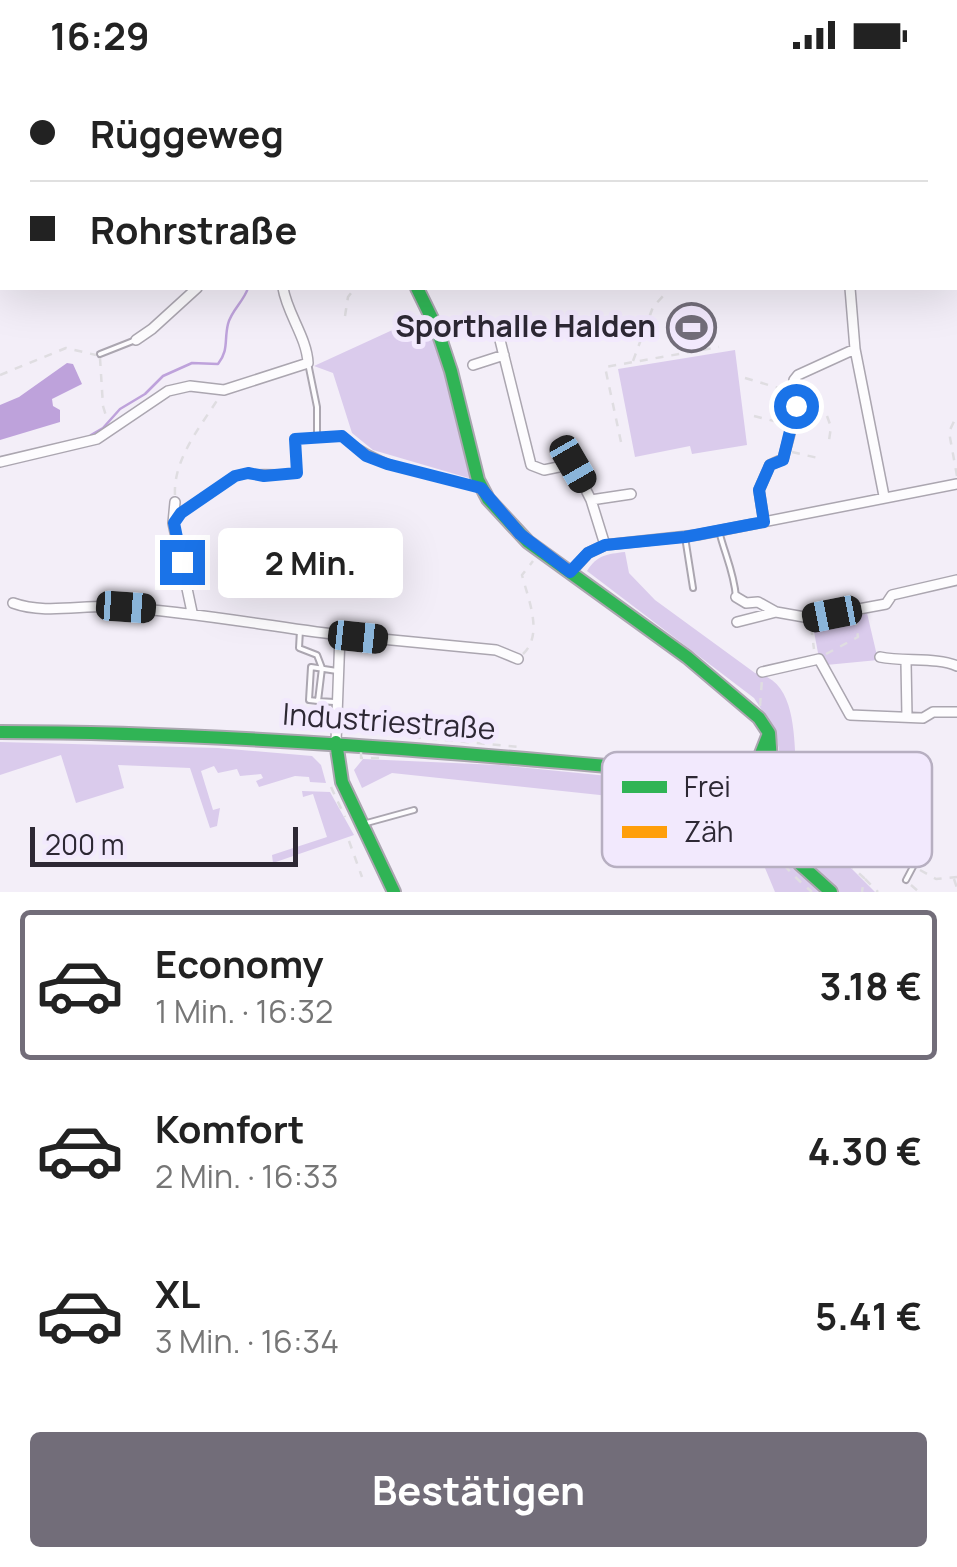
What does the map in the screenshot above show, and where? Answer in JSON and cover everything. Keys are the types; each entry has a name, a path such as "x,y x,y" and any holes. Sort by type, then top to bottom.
{"main road":[{"path":"418,290 451,371 481,488 507,522 541,551 687,657 760,718 769,734 771,752"},
{"name":"Industriestraße","path":"0,732 102,732 336,742 602,766"},
{"path":"761,752 769,734"},
{"path":"336,742 342,782 394,892"},
{"path":"803,867 831,892"}],"street":[{"path":"136,340 195,290"},
{"path":"0,462 98,439 168,391 190,386 224,390 308,363 283,290"},
{"path":"850,290 855,349 884,496"},
{"path":"498,332 531,465 544,470 573,464 591,500 605,545"},
{"path":"764,522 759,490 770,465 783,460 796,413 792,402 794,380 803,370 855,349"},
{"path":"472,365 504,356"},
{"path":"794,391 808,390 812,398 806,408 796,413"},
{"path":"570,572 588,553 605,545 719,531 957,481"},
{"path":"591,500 630,494"},
{"path":"175,502 174,523 192,612"},
{"path":"776,612 743,621 741,600 810,618 886,604 892,594 957,580"},
{"path":"13,603 28,608 94,605 192,612 300,630 496,650 518,659"},
{"path":"336,742 340,634"},
{"path":"880,657 906,662 946,661 957,666"},
{"path":"762,672 818,659 850,715 923,718 933,712 957,712"},
{"path":"906,662 907,718"}],"lane":[{"path":"100,354 136,340"},
{"path":"308,363 318,438"},
{"path":"174,523 181,513 235,476 297,473 295,439 342,436 366,456 387,464 481,488"},
{"path":"719,531 741,600"},
{"path":"685,537 693,588"},
{"path":"300,630 299,648 317,655 322,668 318,701"},
{"path":"336,702 309,700 311,667 337,671"},
{"path":"363,824 414,810"},
{"path":"906,880 914,867"}],"path":[{"path":"344,316 353,290"},
{"path":"632,362 654,307 664,294 661,290"},
{"path":"621,442 605,367 719,347"},
{"path":"0,375 66,348 100,354 105,416"},
{"path":"746,378 794,391"},
{"path":"175,502 174,487 194,434 224,390"},
{"path":"754,416 784,424 796,413"},
{"path":"957,415 949,432 957,481"},
{"path":"828,416 828,447"},
{"path":"786,450 818,458"},
{"path":"518,659 532,643 533,616 522,575 541,551"},
{"path":"810,618 818,659 858,637 855,610"},
{"path":"760,718 762,672"},
{"path":"348,840 362,877"},
{"path":"852,867 878,892"},
{"path":"917,867 936,879 956,877 957,888"},
{"path":"862,892 864,878"},
{"path":"906,880 920,892"}],"shaded area":[{"path":"423,316 438,342 472,479 373,450 352,433 333,373 314,366"},
{"path":"735,350 747,445 692,454 690,446 635,457 618,369"},
{"path":"67,363 73,364 82,384 52,399 53,406 60,410 60,422 0,440 0,405 19,397"},
{"path":"625,552 629,573 655,600 780,688 791,715 795,752 779,752 775,730 754,698 587,571 603,556"},
{"path":"867,613 878,660 826,665 818,653 813,626"},
{"path":"0,742 218,748 312,756 321,765 326,783 295,776 259,787 256,781 263,778 261,774 240,776 237,769 218,773 214,766 201,771 213,810 220,808 217,826 210,828 190,768 118,765 124,788 76,803 61,755 0,775"},
{"path":"363,759 499,765 602,775 602,795 392,773 362,788 354,770"},
{"path":"302,791 330,792 354,835 273,863 272,855 327,837 313,794 303,797"},
{"path":"765,867 800,867 825,892 775,892"},
{"path":"810,867 850,867 875,892 836,892"}],"waterway":[{"path":"91,435 163,376 192,363 218,364 230,319 247,290"}],"traffic: fast":[{"path":"418,290 437,329 478,480 488,499 528,542 687,657 759,718 769,733 770,752"},
{"path":"0,732 290,741 602,766"},
{"path":"762,752 768,736"},
{"path":"336,742 342,782 394,892"},
{"path":"803,867 831,892"}],"place":[{"name":"Sporthalle Halden","path":"691,327"}],"route":[{"path":"182,562 174,523 181,513 235,476 297,473 295,439 342,436 366,456 387,464 481,488 494,508 520,534 570,572 588,553 605,545 685,537 764,522 759,490 770,465 783,460 796,406"}]}
